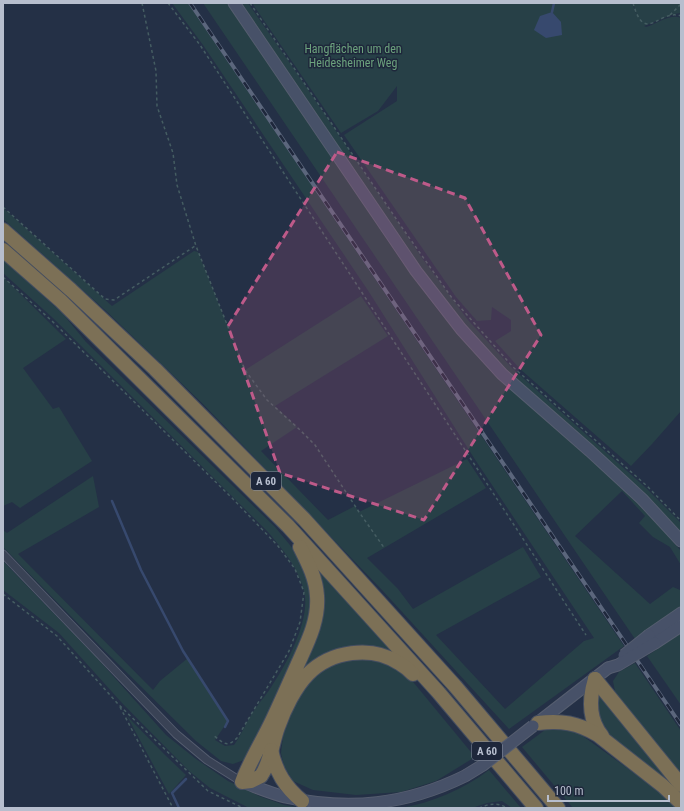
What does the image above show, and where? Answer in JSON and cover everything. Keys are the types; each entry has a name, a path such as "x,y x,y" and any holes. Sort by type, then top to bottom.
{"highway":[{"name":"A 60","path":"3,230 71,290 156,369 304,520 456,686 558,808"},
{"name":"A 60","path":"3,250 61,301 288,526 439,693 536,808"},
{"path":"288,526 313,575 317,596 315,622 310,638 272,722 249,764 242,782 251,781 261,776 278,726 301,682 317,666 332,658 361,652 385,656 398,662 439,693"},
{"path":"595,679 591,692 590,706 593,719 599,732 607,743"},
{"path":"595,679 681,785"},
{"path":"536,724 557,721 575,724 598,735 663,786 681,803"},
{"path":"271,750 274,762 284,784 302,801"}],"main road":[{"path":"234,3 416,271 460,329 502,374 590,451 636,494 681,541"},
{"path":"242,782 273,794 302,801 316,804 346,806 391,802 434,790 465,776 483,764 608,668 618,665 652,639 681,613"},
{"path":"652,639 681,626"}],"street":[{"path":"3,554 176,734 207,760 242,782"}],"path":[{"path":"142,3 156,71 158,106 174,152 177,185 196,246 245,370 267,400 315,445 358,512 385,549"},
{"path":"168,3 200,45 586,635"},
{"path":"250,3 452,298 513,367 641,481 681,521"},
{"path":"633,3 635,12 642,22 646,24 653,23 670,15 681,4"},
{"path":"670,15 681,16"},
{"path":"3,207 105,299 114,300 196,246"},
{"path":"3,277 52,321 238,504 278,546 295,569 304,592 300,622 289,651 237,738 231,744 226,744 214,736"},
{"path":"3,594 57,636 119,705 208,792 243,808"},
{"path":"119,705 173,808"},
{"path":"479,808 487,805 501,804 507,808"}],"highlighted area":[{"path":"337,152 465,198 541,335 424,520 280,473 228,326"}],"green space":[{"path":"172,3 188,3 624,646 509,729 382,590 203,404 105,310 3,219 3,208 112,306 194,251 198,252 245,370 361,296 388,336 275,406 297,427 261,451 328,520 355,506 359,512 467,459 486,488 367,558 398,589 413,609 523,547 541,577 436,635 505,709 584,641 594,638 474,458 369,292 203,45"},
{"path":"203,3 228,3 402,262 437,309 462,339 493,374 624,489 648,513 681,551 681,565 670,547 653,537 639,523 645,516 622,491 575,536 650,604 673,587 680,590 681,586 681,608 635,639"},
{"path":"238,3 248,3 422,258 468,320 512,368 646,488 681,523 681,532 658,508 592,446 506,371 462,325 416,264 356,173"},
{"name":"Hangflächen um den Heidesheimer Weg","path":"252,3 632,3 637,16 633,3 681,3 681,13 674,14 644,26 646,27 673,17 681,18 681,411 631,466 520,369 495,341 511,331 511,320 492,307 491,320 477,321 456,297 344,135 397,101 397,86 378,111 341,133"},
{"path":"3,259 63,314 86,342 275,527 299,556 312,592 309,626 266,720 244,760 233,764 221,761 196,741 3,547 3,530 7,533 93,476 99,507 18,554 153,690 160,681 188,658 228,721 215,740 225,746 234,745 237,741 252,713 279,675 297,639 304,614 305,602 304,591 298,574 279,545 268,532 54,319 3,273"},
{"path":"3,277 66,339 23,368 53,409 59,407 92,461 20,508 12,502 3,506"},
{"path":"311,560 399,659 354,649 292,690 319,623"},
{"path":"3,561 96,657 166,735 196,759 228,781 259,796 284,805 302,808 249,808 210,788 189,771 122,703 59,633 3,590"},
{"path":"681,633 681,705 647,656"},
{"path":"358,658 374,659 393,665 409,677 475,757 436,781 401,792 356,795 313,790 293,781 284,766 281,753 284,729 299,697 310,680 327,666"},
{"path":"635,663 681,731 681,776 616,696 613,681 619,672"},
{"path":"596,694 600,694 681,791 681,797 613,739 600,719 595,706"},
{"path":"127,716 186,775 169,794"},
{"path":"549,727 566,728 580,734 652,786 677,808 573,808 522,747"},
{"path":"489,770 521,808 512,808 502,801 487,803 472,808 400,808 436,799 469,783"}],"water":[{"path":"552,12 561,22 562,35 546,38 534,30 540,16"}],"waterway":[{"path":"552,12 554,3"},
{"path":"112,501 141,570 183,651 228,721 225,727"},
{"path":"179,808 172,793 186,779"}],"railway":[{"path":"190,3 681,725"}]}
